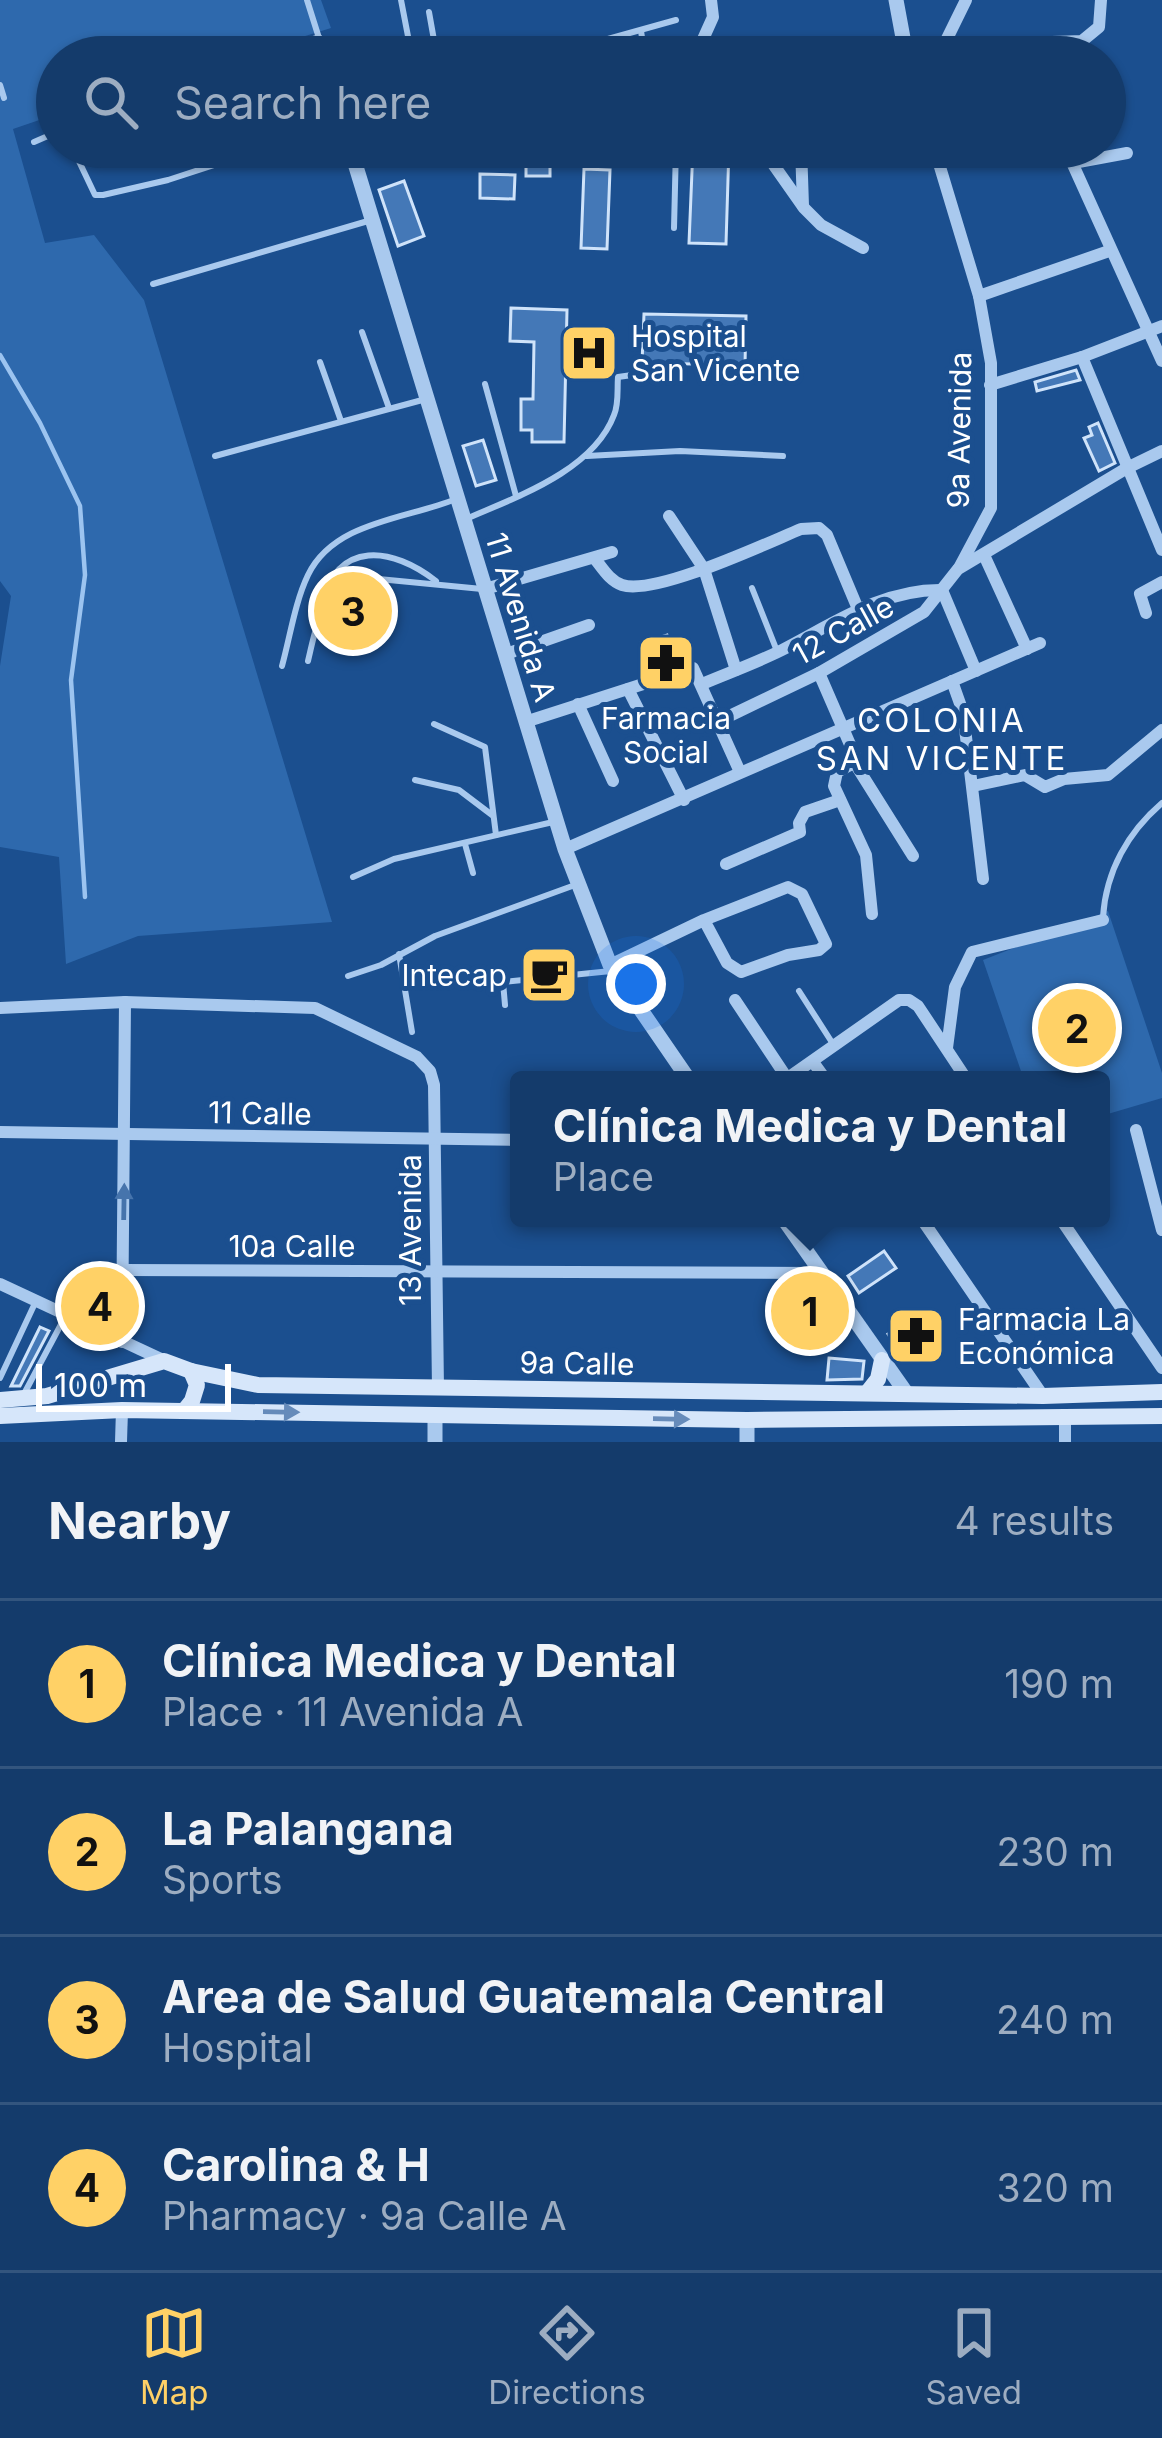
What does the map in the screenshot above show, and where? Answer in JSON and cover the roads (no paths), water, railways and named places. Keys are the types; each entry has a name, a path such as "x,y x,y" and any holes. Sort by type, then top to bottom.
{"main road":[{"path":"867,1393 878,1379 883,1360"},
{"name":"9a Calle","path":"164,1361 258,1385 1043,1396 1162,1392"},
{"path":"0,1400 47,1396 164,1361"},
{"path":"184,1411 197,1385 190,1371"},
{"path":"908,1394 937,1406 1091,1409 1107,1416"},
{"name":"9a Calle","path":"0,1416 122,1410 747,1420 1162,1416"}],"street":[{"path":"704,36 713,16 710,0"},
{"path":"896,0 902,36"},
{"path":"948,36 966,0"},
{"path":"1090,36 1097,32 1101,0"},
{"name":"11 Avenida A","path":"356,168 565,849 613,968 683,1071"},
{"path":"776,168 820,225 863,248"},
{"path":"802,168 804,208"},
{"name":"9a Avenida","path":"940,168 979,296 991,363 992,508 958,569"},
{"path":"1075,168 1109,251 1155,329 1162,361"},
{"path":"979,296 1109,251"},
{"path":"990,385 1082,358 1155,329"},
{"path":"1082,358 1162,550"},
{"name":"12 Calle","path":"717,722 819,673 924,612 958,569 1162,452"},
{"path":"669,516 704,569 736,670"},
{"path":"595,559 611,578 638,587 704,569 801,529 819,528 827,535 858,609"},
{"path":"485,589 612,553"},
{"path":"565,849 1034,646 984,555"},
{"path":"1146,613 1140,594 1162,582"},
{"path":"702,684 778,652 858,609 917,590 942,590 976,671"},
{"path":"506,654 589,625"},
{"path":"525,722 693,668 740,772"},
{"path":"819,673 854,762 913,856"},
{"path":"952,681 963,712 983,879"},
{"path":"628,688 684,800"},
{"path":"578,704 614,781"},
{"path":"973,786 1025,775 1045,787 1064,779 1108,775 1162,730"},
{"path":"854,762 834,777 866,855 872,914"},
{"path":"726,864 800,832 805,812 840,800"},
{"path":"613,968 704,920 793,887 802,894 826,944 747,972 735,970 704,920"},
{"path":"947,1049 955,987 972,952 1103,920"},
{"path":"735,1000 781,1071"},
{"path":"799,1071 899,1000 909,1000 918,1006 962,1071"},
{"path":"0,1007 124,1002 122,1342"},
{"name":"13 Avenida","path":"124,1002 315,1008 417,1057 430,1071 437,1140 438,1389"},
{"path":"813,1062 820,1071"},
{"path":"1136,1130 1162,1231"},
{"name":"11 Calle","path":"0,1132 510,1139"},
{"path":"789,1227 908,1394"},
{"path":"927,1227 1043,1396"},
{"path":"1066,1227 1162,1368"},
{"name":"10a Calle","path":"123,1270 820,1273"},
{"path":"0,1284 164,1361"},
{"path":"121,1442 122,1410"},
{"path":"435,1415 435,1442"},
{"path":"1065,1416 1065,1442"},
{"path":"747,1420 747,1442"}],"lane":[{"path":"307,0 319,36"},
{"path":"401,0 408,36"},
{"path":"429,12 433,36"},
{"path":"618,36 676,20"},
{"path":"641,29 642,36"},
{"path":"0,86 4,98"},
{"path":"81,168 95,195 205,168"},
{"path":"674,228 675,168"},
{"path":"154,284 372,220"},
{"path":"362,332 389,409"},
{"path":"320,362 341,422"},
{"path":"463,521 584,456 616,413 618,377 660,370"},
{"path":"485,384 516,496"},
{"path":"215,457 426,399"},
{"path":"584,456 680,452 783,456"},
{"path":"282,666 310,572 332,547 351,532 456,499"},
{"path":"308,661 325,590 338,569 356,557 376,554 417,566 439,583"},
{"path":"320,610 345,581 358,577 485,589"},
{"path":"752,588 778,652"},
{"path":"434,724 485,747 496,835"},
{"path":"415,780 459,790 494,817"},
{"path":"1103,920 1105,890 1135,827 1162,802"},
{"path":"353,877 394,859 556,821"},
{"path":"465,844 473,873"},
{"path":"348,976 435,936 578,884"},
{"path":"399,954 412,1032"},
{"path":"506,1006 503,982 613,968"},
{"path":"800,992 834,1047"},
{"path":"0,1378 36,1301"},
{"path":"20,1400 66,1315"}],"waterway":[{"path":"0,355 80,506 85,575 71,680 85,897"}],"place":[{"name":"Hospital San Vicente","path":"589,353"},
{"name":"Area de Salud Guatemala Central","path":"353,611"},
{"name":"Farmacia Social","path":"666,663"},
{"name":"Intecap","path":"549,975"},
{"name":"La Palangana","path":"1077,1028"},
{"name":"Carolina & H","path":"100,1306"},
{"name":"Clínica Medica y Dental","path":"810,1311"},
{"name":"Farmacia La Económica","path":"916,1336"}],"district":[{"name":"COLONIA SAN VICENTE","path":"942,739"}]}
